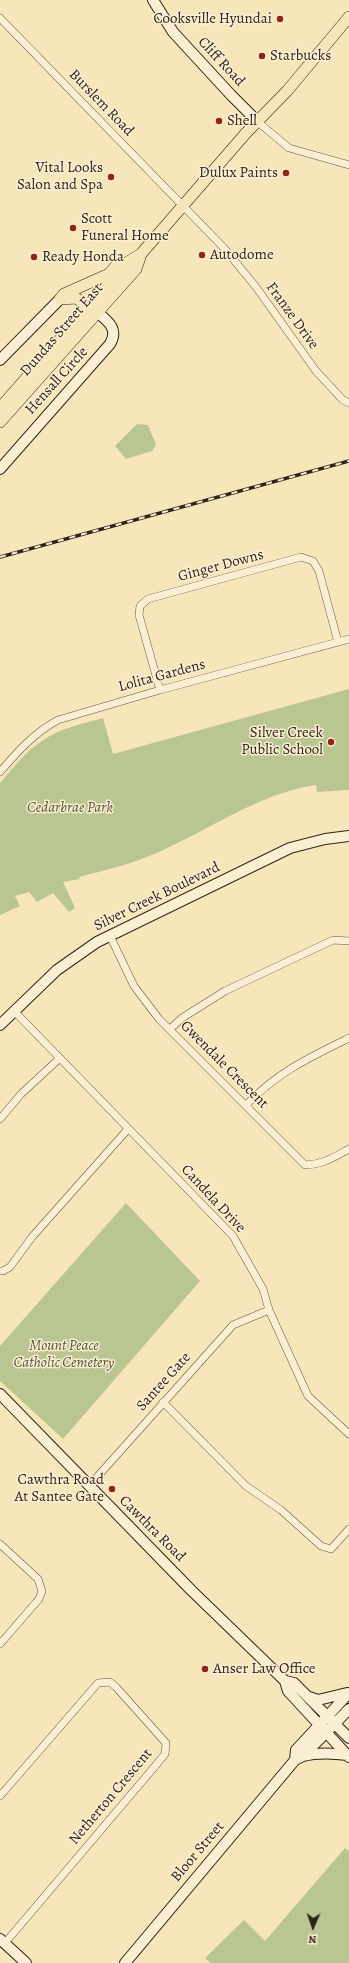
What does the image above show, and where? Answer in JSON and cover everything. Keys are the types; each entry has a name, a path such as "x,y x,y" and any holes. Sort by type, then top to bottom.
{"main road":[{"name":"Dundas Street East","path":"0,408 128,262 141,254 184,206 234,146 287,91 349,17"},
{"name":"Dundas Street East","path":"0,422 136,269 141,254"},
{"path":"60,299 64,294 109,274 120,262 128,262"},
{"path":"60,299 76,298 82,302 84,313"}],"street":[{"name":"Cliff Road","path":"153,0 173,32 258,122"},
{"name":"Burslem Road","path":"0,18 184,206"},
{"path":"258,122 289,148 349,165"},
{"name":"Franze Drive","path":"184,206 240,266 316,371 343,400 349,403"},
{"path":"0,360 60,299"},
{"name":"Hensall Circle","path":"0,469 110,344 114,336 113,330 108,322 97,312"},
{"name":"Ginger Downs","path":"160,690 139,615 140,606 148,599 301,557 314,560 319,571 338,642"},
{"name":"Lolita Gardens","path":"0,772 22,746 43,728 84,711 349,639"},
{"name":"Silver Creek Boulevard","path":"0,1025 57,970 97,942 290,848 324,839 349,836"},
{"name":"Gwendale Crescent","path":"110,936 134,986 159,1019 305,1165 316,1165 326,1162 349,1149"},
{"path":"170,1030 182,1018 225,991 333,940 349,941"},
{"name":"Candela Drive","path":"14,1011 233,1236 263,1289 269,1310 308,1396 349,1434"},
{"path":"246,1105 261,1090 292,1066 349,1038"},
{"path":"0,1119 21,1094 60,1058"},
{"path":"0,1271 10,1267 32,1237 128,1128"},
{"name":"Santee Gate","path":"89,1486 233,1325 269,1310"},
{"name":"Cawthra Road","path":"0,1394 89,1486 285,1681 288,1691 348,1756"},
{"path":"163,1402 246,1486 281,1510 322,1546 331,1549 349,1529"},
{"path":"0,1544 38,1579 42,1591 39,1599 0,1644"},
{"name":"Cawthra Road","path":"285,1681 294,1683 349,1738"},
{"name":"Netherton Crescent","path":"0,1796 98,1683 110,1682 116,1687 166,1743 165,1754 156,1765 2,1941"},
{"path":"308,1697 318,1700 349,1693"},
{"name":"Bloor Street","path":"299,1758 296,1750 349,1693"},
{"name":"Bloor Street","path":"130,1961 299,1758 349,1709"},
{"path":"299,1758 313,1754 332,1753 348,1756"},
{"path":"2,1941 26,1963"}],"green space":[{"path":"137,424 148,425 156,445 152,451 126,459 115,446"},
{"name":"Cedarbrae Park","path":"349,689 349,790 317,792 316,785 271,797 228,817 187,839 144,858 79,877 80,879 63,882 75,908 69,912 53,893 37,902 29,892 15,896 20,906 0,915 0,783 25,755 42,741 56,733 79,724 103,718 113,754"},
{"name":"Mount Peace Catholic Cemetery","path":"126,1203 200,1281 63,1439 0,1381 0,1346"},
{"path":"345,1848 349,1851 349,1963 211,1963 205,1958 244,1920 265,1941"}],"railway":[{"path":"0,557 349,461"}],"place":[{"name":"Cooksville Hyundai","path":"280,19"},
{"name":"Starbucks","path":"262,56"},
{"name":"Shell","path":"219,121"},
{"name":"Dulux Paints","path":"286,173"},
{"name":"Vital Looks Salon and Spa","path":"111,177"},
{"name":"Scott Funeral Home","path":"73,228"},
{"name":"Autodome","path":"202,255"},
{"name":"Ready Honda","path":"34,257"},
{"name":"Silver Creek Public School","path":"331,742"},
{"name":"Cawthra Road At Santee Gate","path":"112,1489"},
{"name":"Anser Law Office","path":"205,1669"}]}
